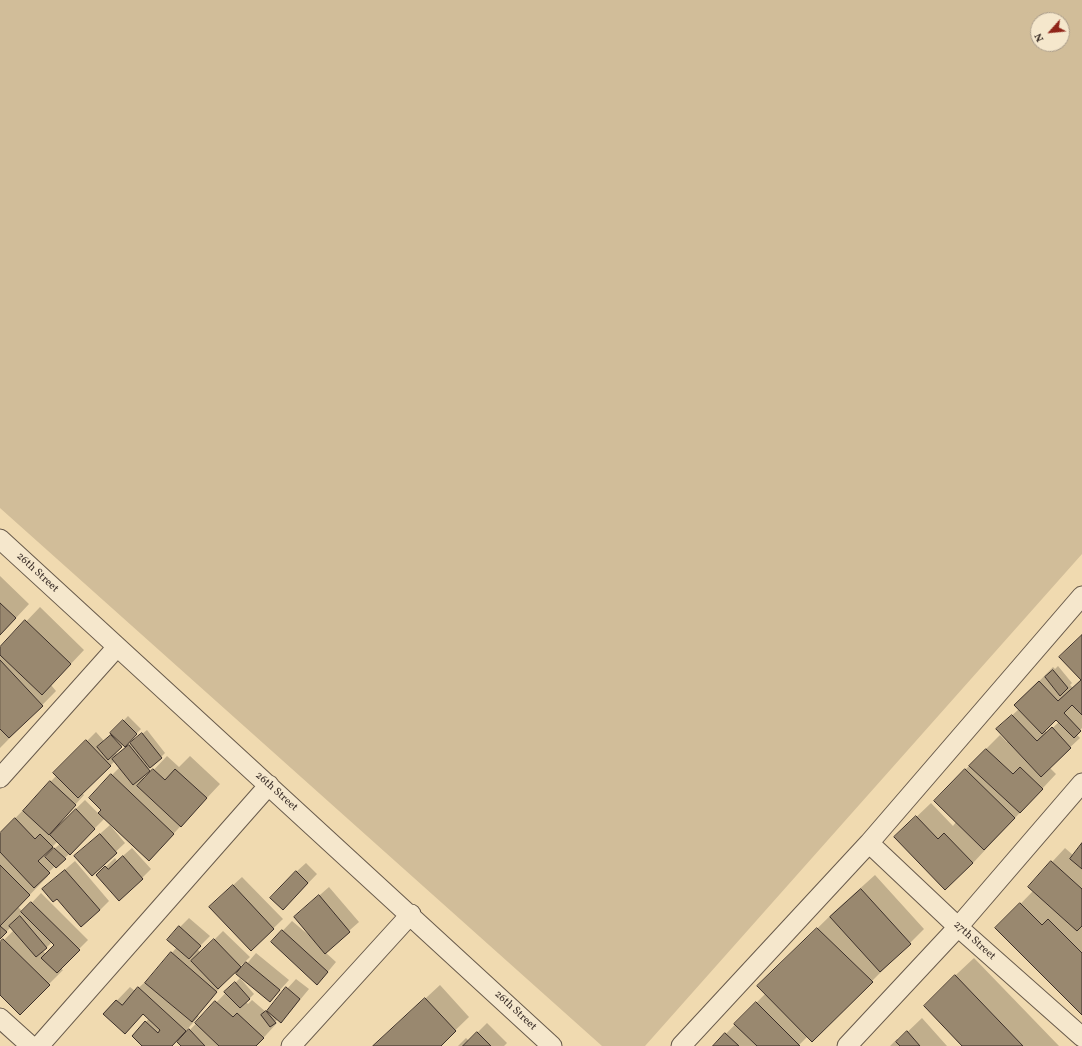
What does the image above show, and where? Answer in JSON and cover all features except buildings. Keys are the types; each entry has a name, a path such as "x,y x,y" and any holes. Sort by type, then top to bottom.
{"street":[{"name":"26th Street","path":"0,539 411,914 552,1046"},
{"path":"681,1046 869,843 1082,596"},
{"path":"0,778 117,647"},
{"path":"847,1046 958,927 1082,784"},
{"path":"39,1046 268,785"},
{"name":"27th Street","path":"869,843 958,927 1082,1036"},
{"path":"291,1046 411,914"},
{"path":"0,1018 31,1046"}],"shaded area":[{"path":"0,0 1082,0 1082,554 645,1046 602,1046 0,508"}]}
